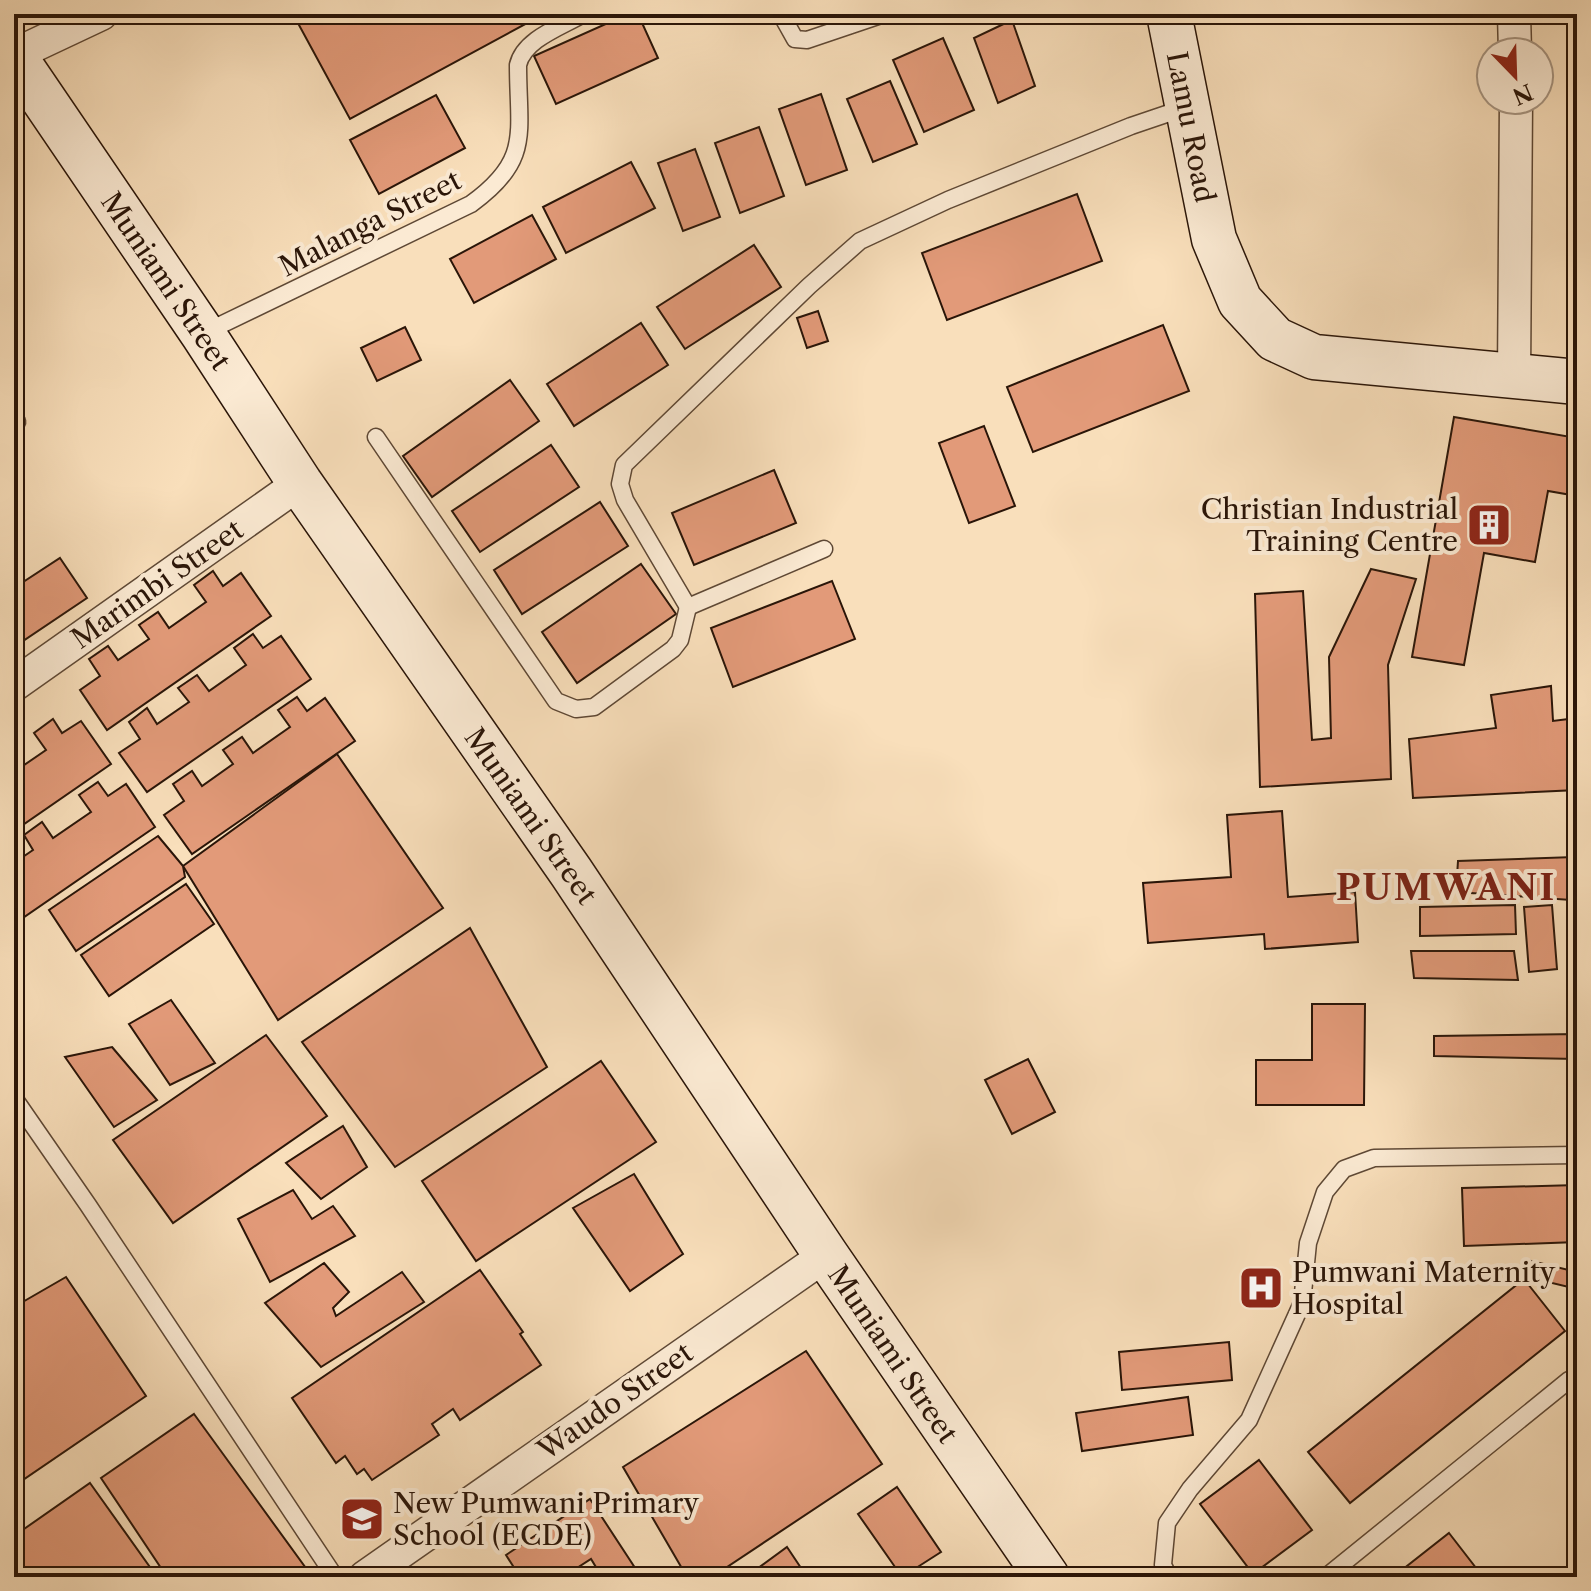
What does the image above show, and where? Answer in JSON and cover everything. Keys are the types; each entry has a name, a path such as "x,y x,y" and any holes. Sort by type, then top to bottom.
{"main road":[{"name":"Lamu Road","path":"1169,14 1214,239 1240,301 1275,339 1314,357 1577,382"},
{"name":"Muniami Street","path":"14,56 300,483 571,872 826,1255 1047,1577"}],"street":[{"path":"14,56 101,14"},
{"path":"1514,14 1515,36"},
{"path":"1514,377 1516,116"},
{"name":"Marimbi Street","path":"14,685 300,483"},
{"name":"Waudo Street","path":"365,1577 826,1255"}],"lane":[{"name":"Malanga Street","path":"203,334 471,204 494,187 508,172 518,151 518,65 521,53 531,42 583,14"},
{"path":"781,14 795,39 807,40 884,14"},
{"path":"376,437 556,701 576,709 594,707 673,649 680,640 688,607 625,500 620,484 624,465 809,286 860,241 948,200 1131,126 1187,107"},
{"path":"688,607 824,549"},
{"path":"14,1098 335,1577"},
{"path":"1169,1577 1163,1565 1167,1523 1190,1489 1249,1420 1302,1303 1308,1243 1325,1192 1344,1169 1374,1158 1577,1155"},
{"path":"1326,1577 1569,1380"}],"building":[{"path":"293,14 528,14 531,21 350,119"},
{"path":"628,14 638,14 658,58 556,104 534,56"},
{"path":"1012,20 1035,86 998,103 974,38"},
{"path":"943,38 974,110 924,132 893,60"},
{"path":"890,81 917,144 873,162 847,99"},
{"path":"821,94 847,170 806,185 779,109"},
{"path":"436,95 465,148 379,194 350,140"},
{"path":"759,127 784,196 740,213 715,143"},
{"path":"695,149 720,217 683,231 658,163"},
{"path":"631,162 655,208 566,253 543,207"},
{"path":"1077,194 1102,261 947,320 922,253"},
{"path":"532,215 556,259 474,303 450,259"},
{"path":"754,245 781,287 685,349 657,307"},
{"path":"818,311 828,341 807,348 797,318"},
{"path":"641,323 668,365 574,426 547,384"},
{"path":"1163,325 1189,391 1033,452 1007,387"},
{"path":"405,327 421,360 377,381 361,348"},
{"path":"510,380 539,421 432,497 403,456"},
{"name":"Christian Industrial Training Centre","path":"1454,417 1577,438 1577,496 1548,491 1535,562 1484,553 1464,665 1412,657"},
{"path":"984,426 1015,506 969,523 939,443"},
{"path":"551,445 579,487 480,552 452,511"},
{"path":"774,470 796,523 694,565 672,513"},
{"path":"600,502 628,546 522,614 494,570"},
{"path":"60,558 87,598 14,647 14,588"},
{"path":"641,564 676,614 577,683 542,632"},
{"path":"1371,569 1416,579 1388,665 1391,779 1260,787 1255,594 1303,591 1312,740 1331,738 1329,657"},
{"path":"213,571 223,586 241,573 271,616 107,730 80,690 100,676 89,659 108,646 118,660 149,639 139,625 158,612 169,628 206,602 194,585"},
{"path":"832,581 855,639 733,687 711,628"},
{"path":"253,634 263,648 281,636 311,679 147,792 119,753 140,739 129,722 147,708 157,724 189,702 178,688 197,675 209,691 246,665 234,648"},
{"path":"1551,686 1553,721 1577,718 1577,790 1413,798 1409,739 1496,728 1491,695"},
{"path":"297,697 307,711 325,698 355,741 192,854 164,815 184,801 173,784 192,771 202,786 233,764 223,750 242,737 253,753 290,727 278,710"},
{"path":"53,719 62,733 81,721 111,764 14,831 14,772 46,750 34,733"},
{"path":"337,754 443,908 278,1020 183,866"},
{"path":"98,782 108,796 126,784 155,827 14,924 14,863 33,850 24,835 42,822 53,838 91,812 79,795"},
{"path":"1282,811 1288,897 1355,892 1358,942 1265,949 1264,934 1148,943 1143,883 1231,877 1227,815"},
{"path":"158,836 183,866 185,877 76,951 49,910"},
{"path":"1574,857 1571,900 1456,892 1458,861"},
{"path":"186,884 214,924 109,996 81,955"},
{"path":"1515,905 1516,934 1420,936 1420,907"},
{"path":"1552,905 1557,969 1529,972 1524,907"},
{"path":"470,928 547,1067 395,1167 302,1042"},
{"path":"1411,951 1514,951 1518,980 1414,978"},
{"path":"171,1000 215,1063 170,1085 129,1024"},
{"path":"1312,1004 1365,1004 1364,1105 1256,1105 1256,1060 1312,1060"},
{"path":"1577,1034 1577,1059 1434,1056 1434,1036"},
{"path":"266,1035 327,1116 173,1223 113,1140"},
{"path":"112,1047 157,1100 114,1127 65,1057"},
{"path":"1028,1059 1055,1112 1012,1134 985,1080"},
{"path":"601,1061 656,1142 476,1261 422,1181"},
{"path":"343,1126 367,1167 321,1199 286,1163"},
{"path":"634,1174 683,1254 630,1291 573,1208"},
{"path":"1577,1185 1577,1242 1464,1246 1462,1188"},
{"path":"293,1190 312,1219 333,1206 355,1236 270,1282 238,1219"},
{"path":"1527,1260 1577,1272 1577,1289 1523,1276"},
{"path":"324,1263 349,1292 333,1308 336,1316 402,1272 424,1302 321,1367 265,1303"},
{"path":"480,1270 523,1332 520,1334 541,1365 460,1420 453,1409 432,1424 439,1435 372,1480 364,1469 357,1474 345,1456 336,1463 292,1398"},
{"path":"66,1277 146,1396 14,1486 14,1307"},
{"path":"1524,1279 1565,1331 1350,1503 1308,1452"},
{"path":"1229,1342 1232,1380 1122,1390 1119,1352"},
{"path":"806,1351 882,1464 712,1577 687,1577 623,1467"},
{"path":"1188,1397 1193,1435 1082,1451 1076,1413"},
{"path":"194,1414 308,1571 299,1577 167,1577 101,1478"},
{"path":"1259,1460 1312,1530 1253,1574 1200,1504"},
{"path":"90,1483 157,1577 16,1577 14,1536"},
{"path":"897,1487 941,1552 902,1577 858,1514"},
{"path":"590,1499 641,1577 602,1577 591,1559 563,1577 520,1577 506,1555"},
{"path":"1449,1533 1483,1577 1393,1577"},
{"path":"787,1547 807,1577 752,1577 750,1574"}],"place":[{"name":"Christian Industrial Training Centre","path":"1489,525"},
{"name":"Pumwani Maternity Hospital","path":"1261,1288"},
{"name":"New Pumwani Primary School (ECDE)","path":"362,1519"}],"district":[{"name":"PUMWANI","path":"1446,887"}]}
